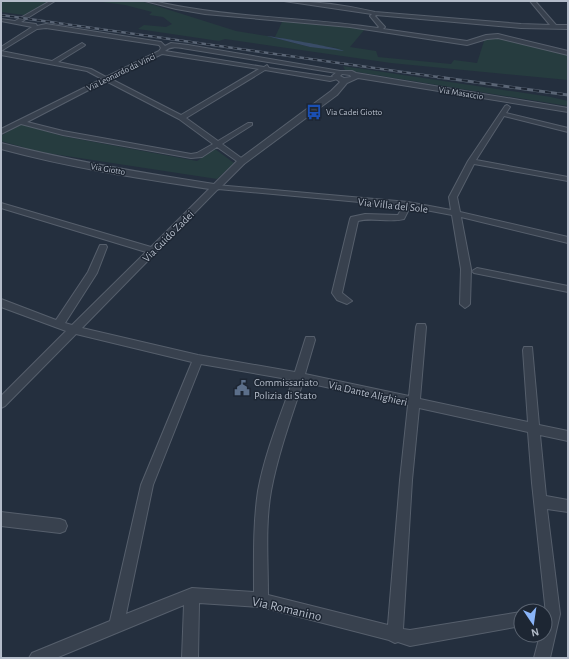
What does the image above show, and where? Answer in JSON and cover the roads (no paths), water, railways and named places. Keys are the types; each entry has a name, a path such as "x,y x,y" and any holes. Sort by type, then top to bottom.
{"street":[{"path":"16,23 53,1"},
{"path":"148,1 190,11 324,22 467,43 486,37 498,36 568,53"},
{"path":"286,1 356,9 375,13 521,26 568,27"},
{"path":"532,1 554,26"},
{"path":"362,3 366,8 375,13"},
{"path":"375,13 372,16 382,27 379,30"},
{"path":"1,20 34,25 35,28 1,49"},
{"name":"Via Leonardo da Vinci","path":"1,132 162,50 162,44 46,26 35,28"},
{"path":"53,63 82,45"},
{"path":"162,50 171,45 188,47 343,72"},
{"path":"178,55 188,47"},
{"path":"162,50 178,55 330,79 353,79 355,75"},
{"path":"1,53 89,70 200,130 241,162"},
{"path":"180,118 277,61"},
{"path":"342,79 337,74 343,72"},
{"name":"Via Masaccio","path":"343,72 568,110"},
{"name":"Via Guido Zadei","path":"1,403 241,162 334,93 342,79"},
{"path":"465,304 466,269 453,197 472,161 505,110 568,130"},
{"path":"20,122 63,133 191,156 199,155 250,124"},
{"name":"Via Giotto","path":"1,146 34,155 155,178 216,187"},
{"path":"472,161 568,179"},
{"name":"Via Villa del Sole","path":"216,187 408,204 568,240"},
{"name":"Via Villa del Sole","path":"347,301 340,298 337,293 354,219 362,215 391,220 401,218 408,204"},
{"path":"1,205 153,251"},
{"path":"58,325 92,273 103,247"},
{"path":"477,271 568,289"},
{"name":"Via Dante Alighieri","path":"1,303 74,330 198,359 300,377 534,430 568,436"},
{"path":"395,636 413,403 421,327"},
{"path":"261,600 261,528 268,477 286,413 300,377 310,340"},
{"path":"528,350 548,603"},
{"path":"117,624 147,485 198,359"},
{"path":"540,501 568,506"},
{"path":"1,519 60,526"},
{"path":"190,658 192,595"},
{"name":"Via Romanino","path":"37,658 117,624 192,595 261,600 395,636 410,638 513,620"},
{"path":"542,658 544,643"}],"water":[{"path":"267,36 320,45 344,51 310,47"}],"railway":[{"path":"1,15 445,78"},
{"path":"438,77 568,95"}],"place":[{"name":"Via Cadei Giotto","path":"314,112"},
{"name":"Commissariato Polizia di Stato","path":"242,388"}]}
